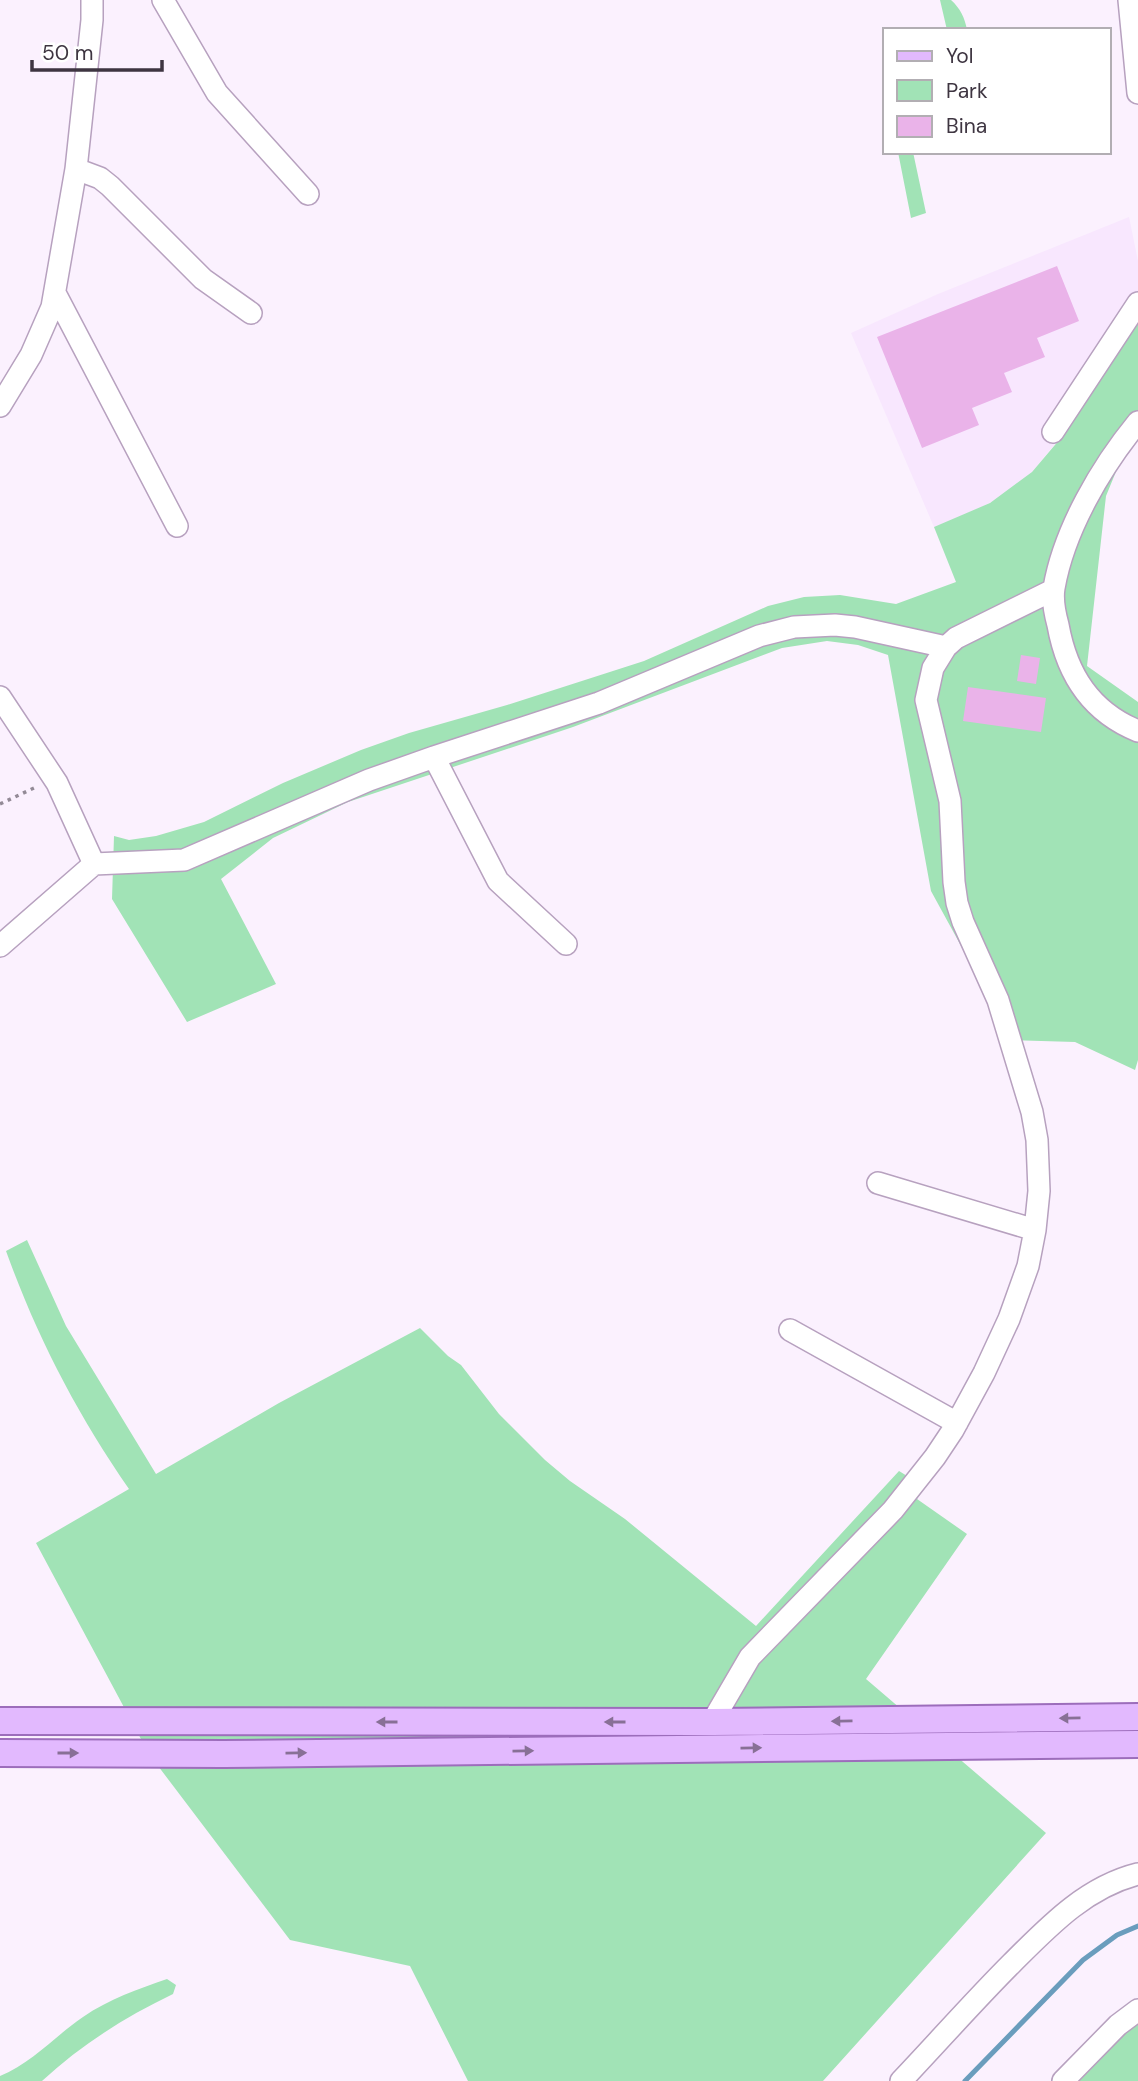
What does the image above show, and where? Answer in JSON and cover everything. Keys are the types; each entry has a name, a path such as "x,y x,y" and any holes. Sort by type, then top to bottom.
{"main road":[{"path":"0,1721 712,1723 1138,1717"},
{"path":"0,1753 223,1754 1138,1744"}],"street":[{"path":"0,406 31,355 52,307 76,169 92,0"},
{"path":"163,0 217,93 308,194"},
{"path":"1129,0 1138,93"},
{"path":"76,169 100,178 110,186 203,279 251,313"},
{"path":"55,293 177,526"},
{"path":"1053,432 1138,303"},
{"path":"1138,422 1088,496 1074,527 1054,590 1060,638 1072,672 1082,688 1105,713 1138,731"},
{"path":"712,1723 750,1657 893,1510 935,1457 957,1423 1009,1319 1028,1266 1035,1230 1039,1167 1032,1112 998,1000 963,922 954,882 950,801 926,700 929,678 946,647 967,631 1054,590"},
{"path":"0,946 94,864 184,860 319,800 434,757 599,703 743,642 776,631 814,625 855,627 946,647"},
{"path":"0,697 53,776 94,864"},
{"path":"434,757 498,881 566,944"},
{"path":"878,1183 1035,1230"},
{"path":"790,1330 957,1423"},
{"path":"901,2081 992,1983 1067,1911 1098,1890 1138,1874"},
{"path":"1063,2081 1118,2025 1138,2010"}],"path":[{"path":"0,804 53,776"}],"shaded area":[{"path":"1129,217 1138,261 1138,312 1059,439 1032,472 1005,494 972,513 934,527 851,333 938,294"}],"green space":[{"path":"940,0 951,0 954,3 962,14 967,28 947,28"},
{"path":"898,154 913,154 926,213 911,218"},
{"path":"1138,312 1138,435 1122,457 1106,496 1087,666 1138,702 1138,1060 1135,1070 1075,1042 1003,1040 972,966 931,891 888,655 858,645 827,641 782,648 573,727 348,802 273,838 221,879 276,984 187,1022 112,899 114,836 129,840 156,836 204,822 283,783 361,750 644,661 768,606 804,597 840,595 896,604 956,582 934,527 990,503 1032,472 1060,439"},
{"path":"27,1240 66,1326 156,1474 279,1403 420,1328 461,1365 499,1414 545,1460 625,1519 756,1626 899,1471 925,1487 917,1499 967,1534 866,1679 1046,1833 823,2081 468,2081 410,1966 290,1940 149,1754 36,1543 129,1489 75,1403 18,1283 6,1251"},
{"path":"167,1979 176,1985 173,1994 104,2033 72,2055 42,2081 0,2081 0,2076 23,2064 93,2011 124,1995"},
{"path":"1138,2006 1138,2081 1063,2081"}],"building":[{"path":"1057,266 1079,321 1037,338 1045,357 1004,373 1012,392 972,408 979,425 922,448 877,337"},
{"path":"1021,655 1040,658 1036,684 1017,681"},
{"path":"968,687 1046,698 1041,732 963,721"}],"waterway":[{"path":"965,2081 1083,1960 1117,1935 1138,1926"}]}
